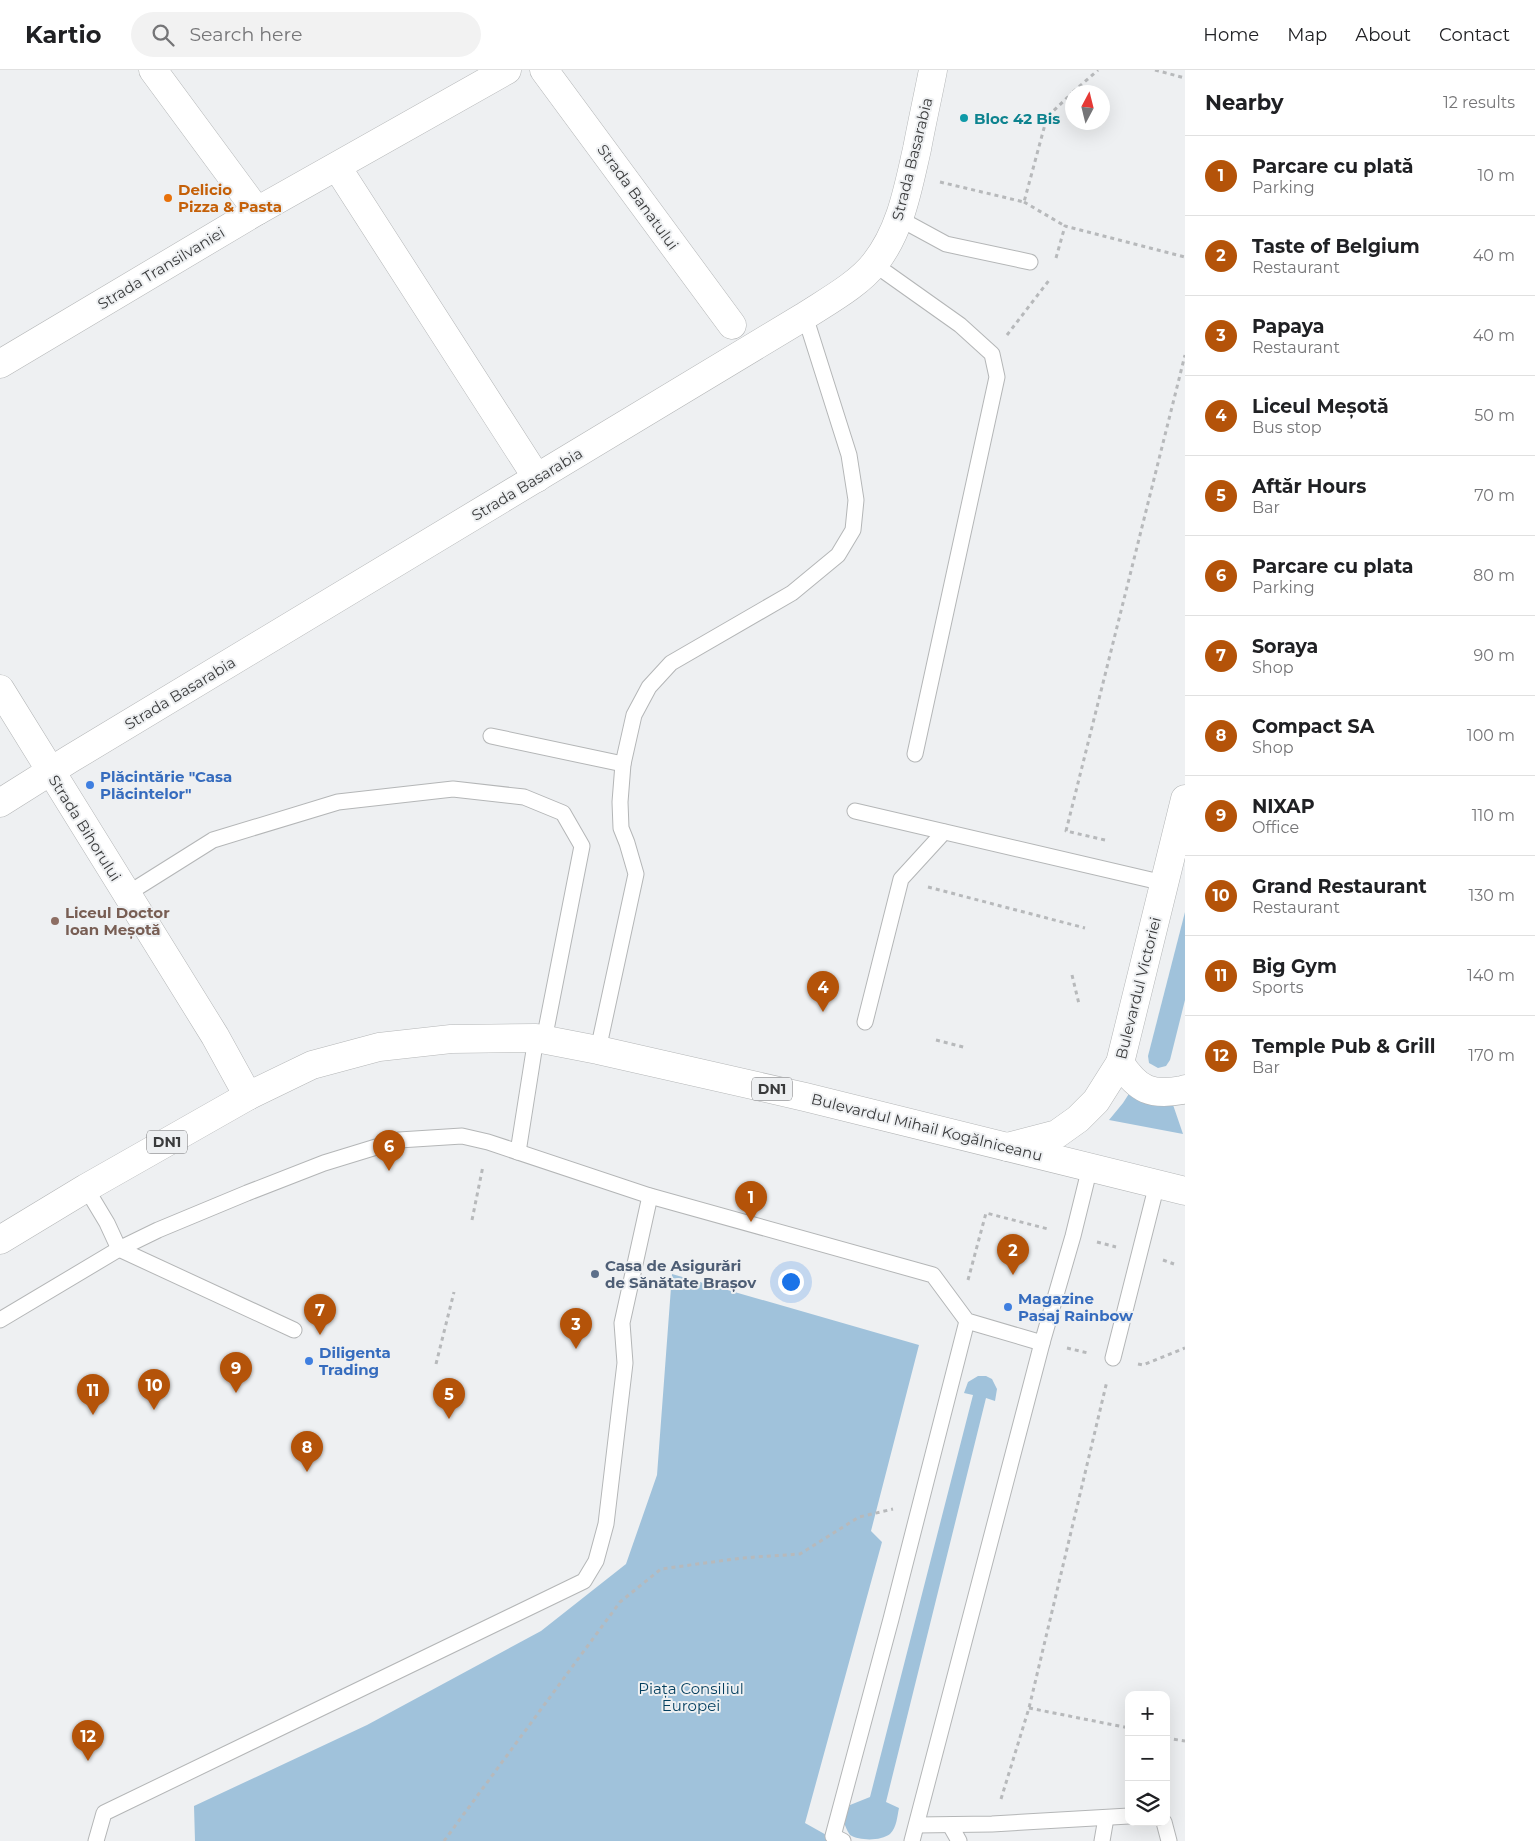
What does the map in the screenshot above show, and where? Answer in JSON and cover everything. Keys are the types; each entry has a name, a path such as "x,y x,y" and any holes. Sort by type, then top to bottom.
{"street":[{"path":"153,70 257,211"},
{"name":"Strada Transilvaniei","path":"0,364 257,211 507,70"},
{"name":"Strada Banatului","path":"544,70 732,325"},
{"name":"Strada Basarabia","path":"0,803 805,316 851,285 874,264 888,244 900,219 933,70"},
{"path":"337,167 538,478"},
{"name":"Strada Bihorului","path":"0,689 215,1036 248,1096"},
{"name":"Bulevardul Victoriei","path":"1007,1147 1057,1134 1078,1119 1096,1101 1120,1062 1185,800"},
{"name":"Bulevardul Mihail Kogălniceanu","path":"0,1240 86,1188 248,1096 312,1065 379,1047 451,1039 540,1039 598,1050 805,1097 1185,1190"},
{"path":"1120,1062 1130,1079 1146,1090 1165,1094 1184,1090 1185,1088"}],"lane":[{"path":"900,219 946,244 1030,262"},
{"path":"874,264 960,325 992,354 997,377 915,754"},
{"path":"598,1050 636,874 621,828 620,802 623,764 634,715 649,687 672,663 792,593 838,554 853,530 856,500 850,455 805,316"},
{"path":"491,736 623,764"},
{"path":"127,894 213,840 338,802 453,789 524,797 563,813 582,846 540,1039 518,1152"},
{"path":"854,811 1164,883"},
{"path":"865,1022 900,879 944,832"},
{"path":"0,1320 119,1249 158,1230 269,1184 324,1163 398,1140 462,1136 488,1142 650,1196 933,1275 967,1321 1042,1343"},
{"path":"912,1841 1090,1167"},
{"path":"1113,1358 1157,1184"},
{"path":"86,1188 107,1223 119,1249 294,1330"},
{"path":"96,1841 104,1813 584,1581 596,1561 606,1524 625,1363 622,1322 650,1196"},
{"path":"843,1841 833,1836 967,1321"},
{"path":"917,1825 992,1824 1125,1816"},
{"path":"1102,1841 1106,1818"},
{"path":"950,1825 959,1841"},
{"path":"1165,1826 1169,1841"}],"path":[{"path":"1082,85 1098,70"},
{"path":"1155,70 1185,78"},
{"path":"1024,202 1046,117 1065,100"},
{"path":"911,176 1024,202 1065,226 1185,257"},
{"path":"1055,262 1065,226"},
{"path":"992,354 1050,280 1053,271"},
{"path":"1105,840 1066,831 1185,356"},
{"path":"900,879 1085,928"},
{"path":"1072,974 1079,1004"},
{"path":"936,1040 968,1048"},
{"path":"472,1220 488,1142"},
{"path":"967,1284 986,1213 1174,1264"},
{"path":"436,1364 454,1292"},
{"path":"1042,1343 1143,1365 1185,1348"},
{"path":"1009,1777 1029,1708 1113,1358"},
{"path":"444,1841 620,1602 661,1568 742,1558 800,1554 860,1516 898,1508"},
{"path":"1029,1708 1125,1727"},
{"path":"1170,1739 1185,1741"}],"green space":[{"path":"1185,912 1185,1000 1170,1060 1166,1066 1158,1068 1149,1063 1148,1056"},
{"path":"1132,1089 1170,1096 1183,1134 1109,1120"},
{"name":"Piața Consiliul Europei","path":"672,1274 919,1345 871,1531 882,1542 805,1823 837,1841 195,1841 194,1806 367,1725 541,1631 626,1564 657,1475"},
{"path":"978,1376 986,1376 992,1379 997,1389 995,1401 986,1398 886,1802 899,1808 896,1822 890,1834 881,1838 854,1837 850,1835 843,1820 850,1805 870,1797 973,1395 964,1393 968,1382"}],"place":[{"name":"Bloc 42 Bis","path":"964,118"},
{"name":"Delicio Pizza & Pasta","path":"168,198"},
{"name":"Plăcintărie \"Casa Plăcintelor\"","path":"90,785"},
{"name":"Liceul Doctor Ioan Meșotă","path":"55,921"},
{"name":"Liceul Meșotă","path":"823,1012"},
{"name":"Parcare cu plata","path":"389,1171"},
{"name":"Parcare cu plată","path":"751,1222"},
{"name":"Casa de Asigurări de Sănătate Brașov","path":"595,1274"},
{"name":"Taste of Belgium","path":"1013,1275"},
{"name":"Magazine Pasaj Rainbow","path":"1008,1307"},
{"name":"Soraya","path":"320,1335"},
{"name":"Papaya","path":"576,1349"},
{"name":"Diligenta Trading","path":"309,1361"},
{"name":"NIXAP","path":"236,1393"},
{"name":"Grand Restaurant","path":"154,1410"},
{"name":"Big Gym","path":"93,1415"},
{"name":"Aftăr Hours","path":"449,1419"},
{"name":"Compact SA","path":"307,1472"},
{"name":"Temple Pub & Grill","path":"88,1761"}]}
